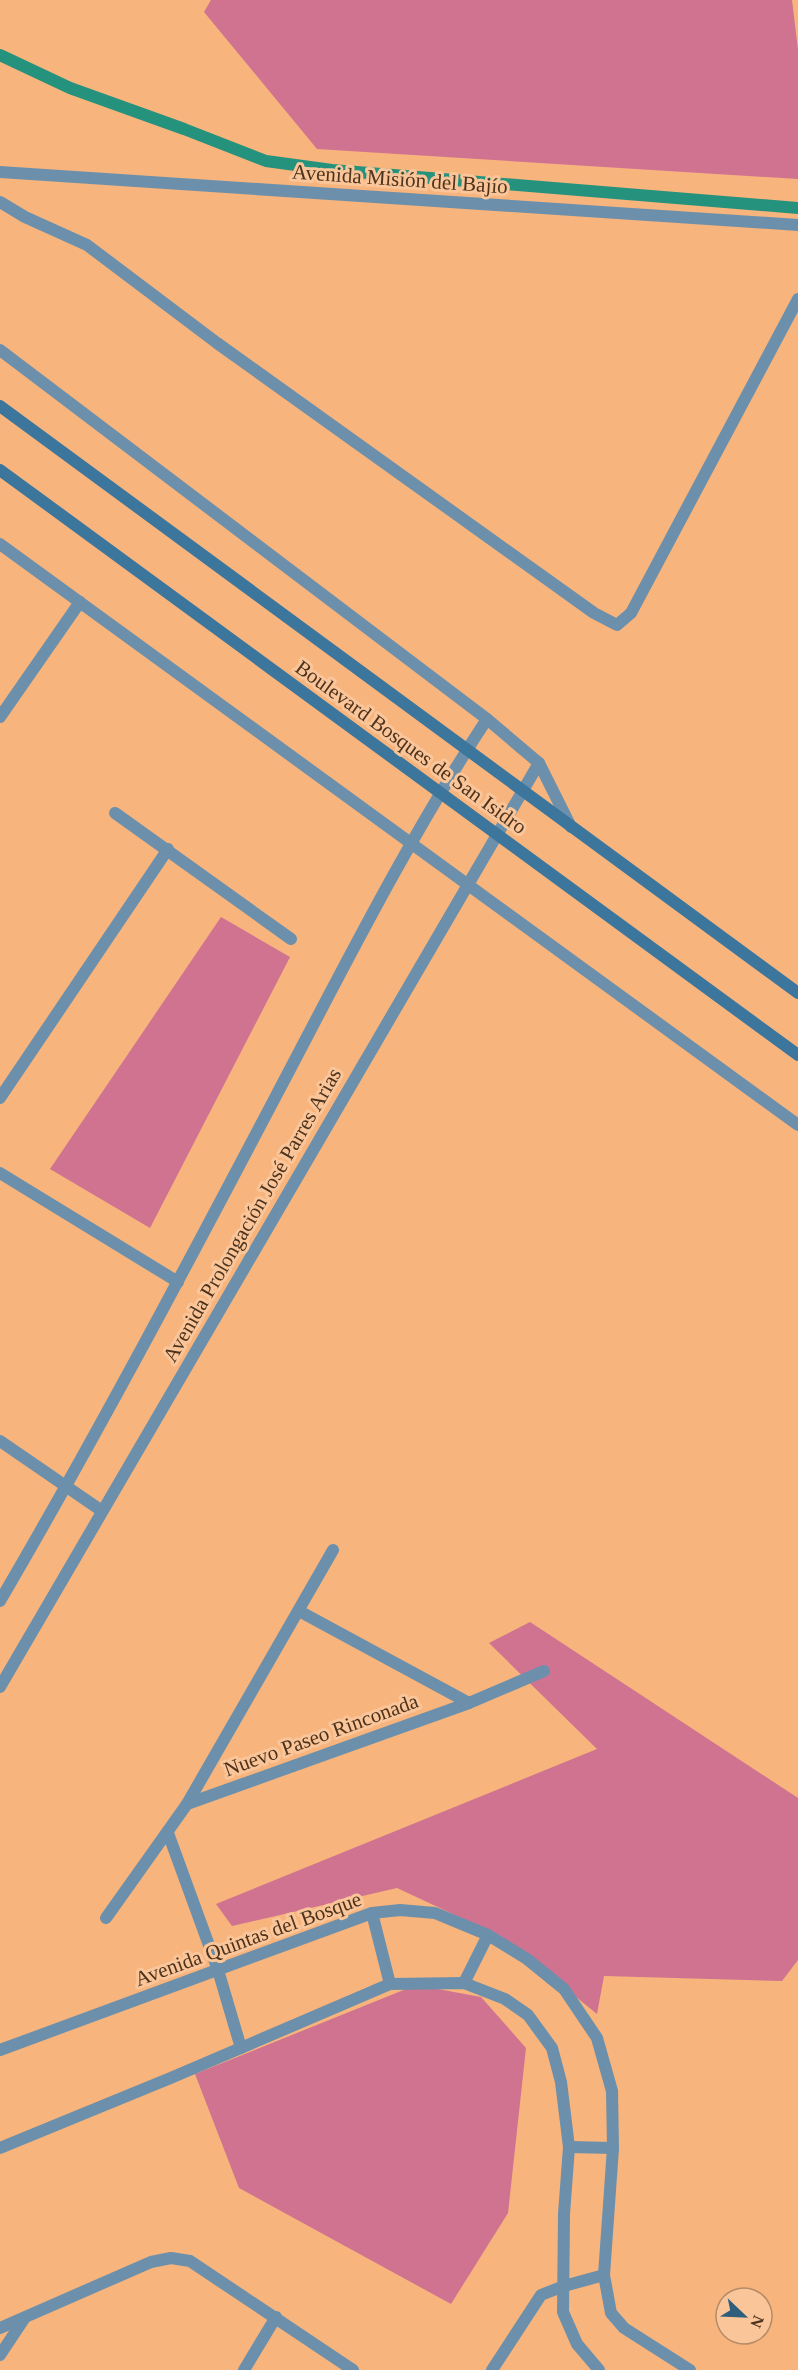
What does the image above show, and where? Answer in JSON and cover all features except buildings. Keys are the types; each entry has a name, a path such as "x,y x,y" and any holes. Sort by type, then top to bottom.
{"main road":[{"name":"Boulevard Bosques de San Isidro","path":"0,406 798,993"},
{"name":"Boulevard Bosques de San Isidro","path":"0,470 798,1055"}],"street":[{"name":"Avenida Misión del Bajío","path":"0,172 798,225"},
{"path":"0,202 25,217 87,245 594,614 616,625 631,613 798,299"},
{"name":"Boulevard Bosques de San Isidro","path":"0,350 487,719 539,763 571,826"},
{"path":"0,543 798,1125"},
{"path":"0,717 80,602"},
{"name":"Avenida Prolongación José Parres Arias","path":"0,1601 67,1486 178,1282 409,843 487,719"},
{"name":"Avenida Prolongación José Parres Arias","path":"0,1687 539,763"},
{"path":"115,813 291,939"},
{"path":"0,1098 168,849"},
{"path":"0,1173 178,1282"},
{"path":"0,1441 102,1511"},
{"name":"Nuevo Paseo Rinconada","path":"106,1918 187,1804 333,1550"},
{"name":"Nuevo Paseo Rinconada","path":"300,1611 469,1703"},
{"name":"Nuevo Paseo Rinconada","path":"187,1804 469,1703 544,1671"},
{"path":"168,1833 218,1970 241,2048"},
{"name":"Avenida Quintas del Bosque","path":"0,2050 372,1913 400,1910 435,1912 488,1935 527,1959 564,1989 597,2038 612,2091 613,2148 604,2275 611,2313 624,2328 690,2370"},
{"path":"372,1913 390,1984"},
{"path":"464,1983 488,1935"},
{"path":"0,2148 390,1984 464,1983 505,1999 528,2015 552,2049 561,2082 569,2148 564,2214 563,2312 577,2344 599,2370"},
{"path":"569,2148 613,2148"},
{"path":"0,2328 151,2262 171,2258 190,2261 353,2370"},
{"path":"492,2370 542,2295 564,2286 604,2275"},
{"path":"244,2370 276,2317"},
{"path":"0,2355 24,2319"}],"shaded area":[{"path":"211,0 792,0 798,50 798,179 317,149 204,12"},
{"path":"221,917 290,957 150,1228 50,1169"},
{"path":"530,1622 798,1798 798,1960 782,1981 604,1976 597,2014 502,1937 397,1888 232,1926 216,1904 597,1749 489,1643"},
{"path":"416,1985 481,1997 526,2048 508,2213 451,2304 239,2188 195,2074"}],"waterway":[{"path":"0,55 70,88 266,161 332,170 798,208"}]}
